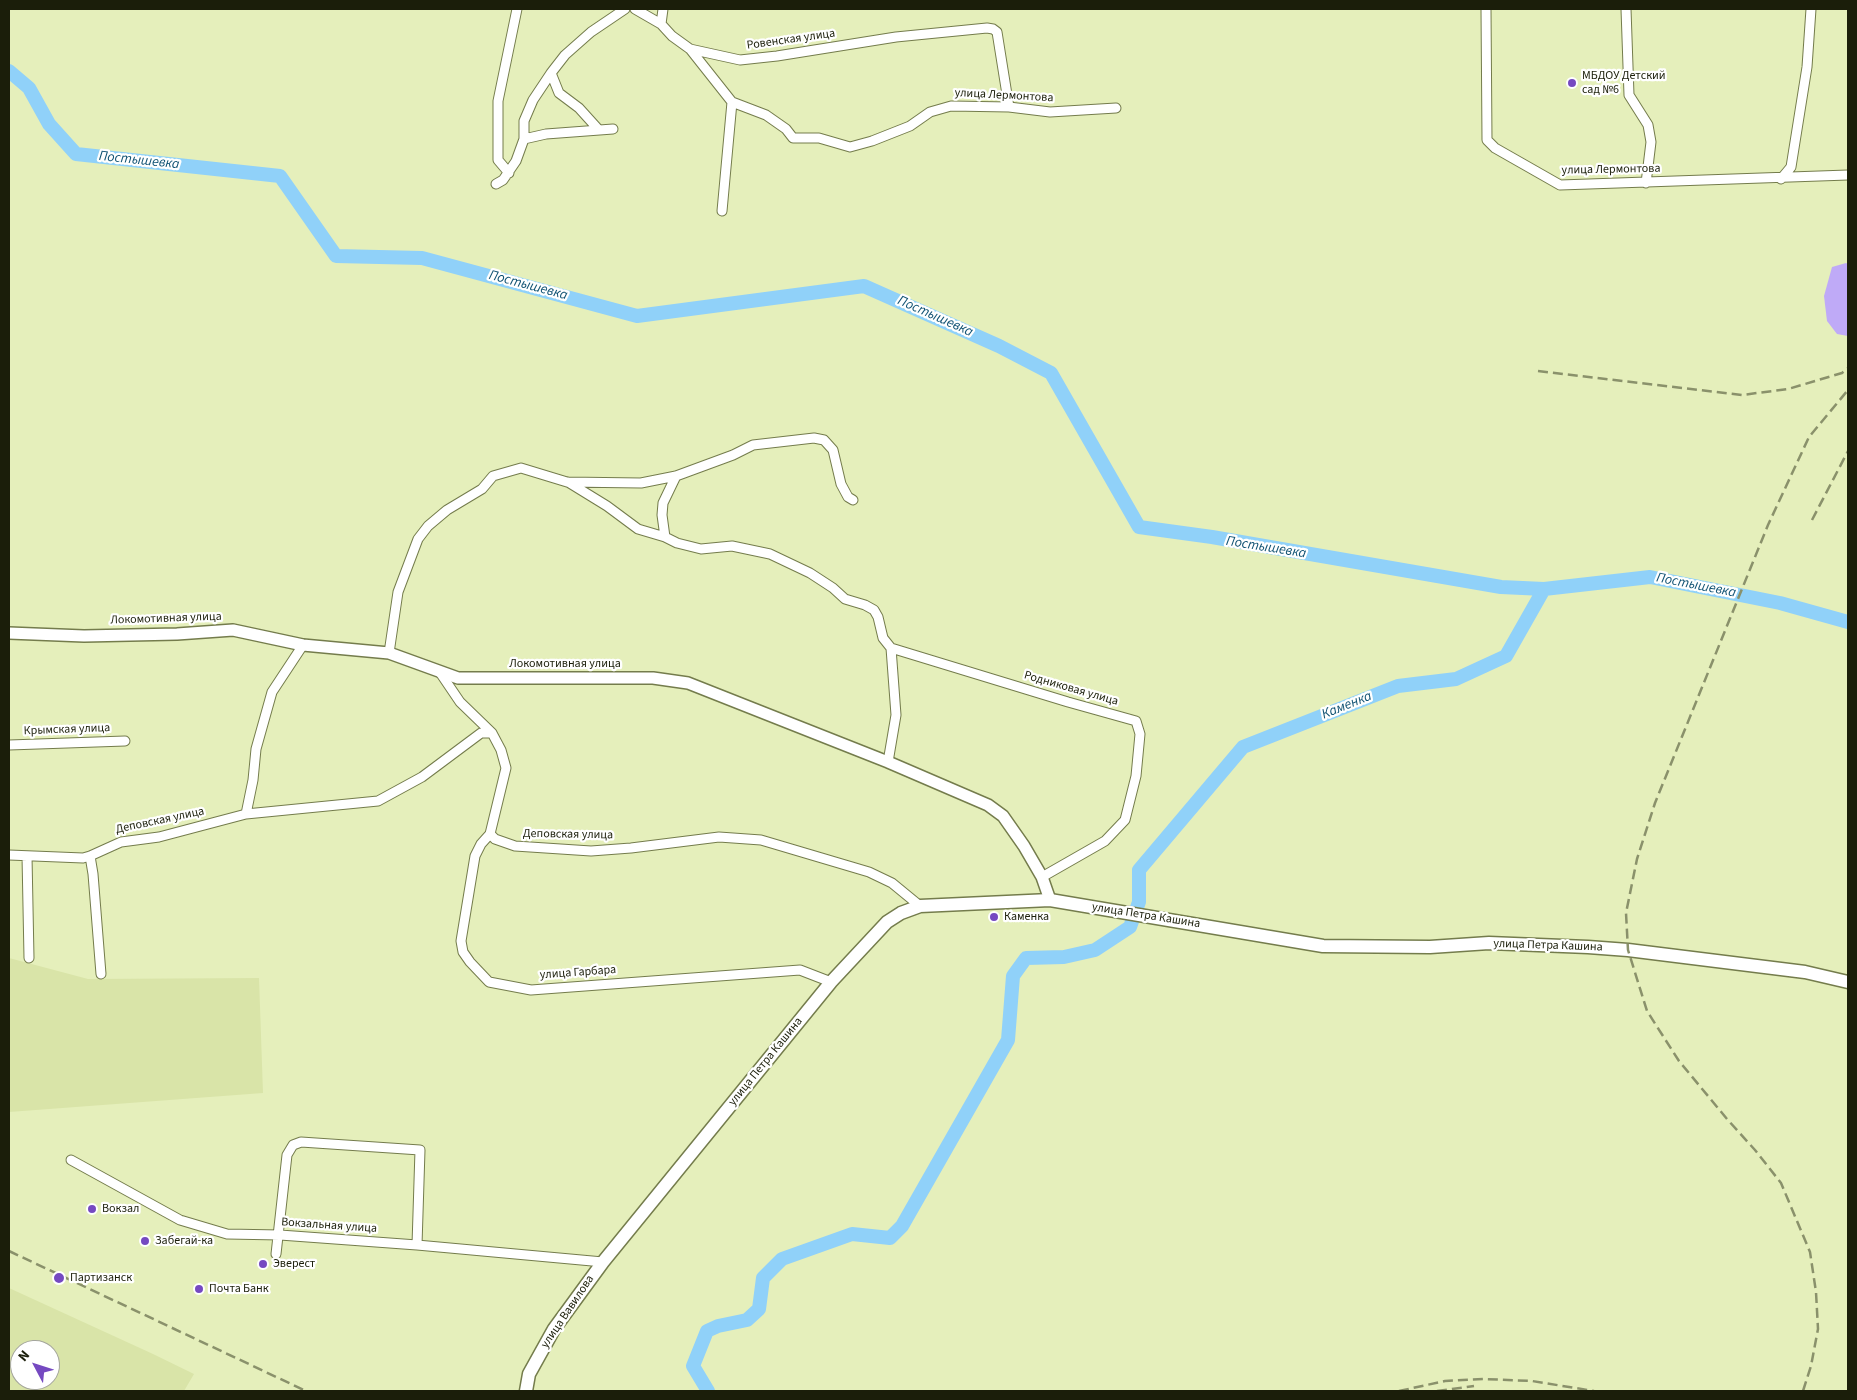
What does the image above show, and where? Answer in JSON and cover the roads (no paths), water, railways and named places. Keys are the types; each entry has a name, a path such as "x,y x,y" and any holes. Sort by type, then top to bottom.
{"main road":[{"name":"улица Петра Кашина","path":"603,1262 831,982 887,922 901,913 920,906 1050,900 1323,946 1430,947 1489,943 1588,946 1805,972 1848,982"},
{"name":"улица Вавилова","path":"526,1391 529,1374 554,1329 603,1262"}],"street":[{"path":"509,173 498,160 498,101 516,9"},
{"path":"496,184 503,180 516,161 524,139 524,121 533,100 551,73 565,55 591,32 625,9"},
{"path":"635,9 661,24 672,36 690,49 732,102 722,211"},
{"path":"661,24 663,9"},
{"name":"улица Лермонтова","path":"1486,9 1487,140 1494,148 1560,185 1781,179 1848,175"},
{"path":"1626,9 1629,95 1648,125 1651,142 1646,183"},
{"path":"1781,179 1791,166 1806,67 1812,9"},
{"name":"Ровенская улица","path":"690,49 740,60 896,37 992,29 997,32 1009,107"},
{"path":"551,73 559,92 579,108 598,129"},
{"name":"улица Лермонтова","path":"732,102 766,115 786,129 793,138 819,138 850,147 872,141 910,126 930,112 951,106 1009,107 1050,112 1116,108"},
{"path":"524,139 546,134 613,129"},
{"path":"567,482 641,483 676,476 733,455 753,445 814,438 824,440 833,450 841,484 848,497 853,500"},
{"path":"389,653 398,592 418,539 428,526 447,510 482,489 493,476 521,468 567,482 607,506 638,529 678,543 701,549 732,546 770,554 810,573 833,588 845,599 874,610 878,617 883,638 891,648 896,715 888,762"},
{"path":"665,537 662,515 663,503 676,476"},
{"name":"Локомотивная улица","path":"9,633 93,636 177,634 233,630 303,645 389,653 458,678 654,678 688,684 888,762 988,805 1003,816 1024,846 1042,877 1050,900"},
{"path":"246,814 256,748 272,692 303,645"},
{"name":"Родниковая улица","path":"891,648 1136,721 1140,734 1136,776 1126,820 1105,841 1042,877"},
{"path":"439,671 460,702 492,734 501,750 506,768 490,834"},
{"name":"Деповская улица","path":"9,855 83,858 121,842 159,837 246,814 378,801 422,777 482,733 492,734"},
{"name":"Крымская улица","path":"9,745 125,741"},
{"name":"Деповская улица","path":"490,834 495,839 515,846 591,851 720,837 761,840 869,872 892,883 920,906"},
{"name":"улица Гарбара","path":"490,834 481,844 475,856 461,941 463,952 489,982 531,990 800,970 831,982"},
{"path":"27,856 29,958"},
{"path":"90,856 100,974"},
{"path":"276,1254 280,1236 287,1155 293,1145 301,1142 420,1150 417,1245"},
{"name":"Вокзальная улица","path":"71,1160 180,1220 227,1234 417,1245 603,1262"}],"waterway":[{"name":"Постышевка","path":"9,71 29,88 49,124 76,154 280,176 336,256 422,258 637,316 864,286 999,346 1051,373 1139,527 1212,537 1501,587 1544,589 1650,577 1780,603 1848,622"},
{"name":"Каменка","path":"708,1391 693,1366 707,1331 718,1326 747,1320 759,1309 763,1278 782,1259 852,1234 890,1238 902,1226 1008,1040 1013,976 1026,958 1064,957 1095,950 1130,927 1139,902 1139,870 1243,747 1398,686 1456,679 1506,656 1544,589"}],"railway":[{"path":"1538,371 1742,395 1788,389 1842,373 1848,368"},
{"path":"1803,1391 1811,1366 1818,1329 1816,1292 1810,1252 1781,1183 1679,1061 1647,1011 1628,950 1626,913 1637,859 1655,803 1768,525 1809,437 1848,390"},
{"path":"1812,520 1848,451"},
{"path":"9,1251 306,1391"},
{"path":"1399,1391 1445,1381 1483,1379 1532,1381 1594,1391"},
{"path":"1437,1391 1474,1386"}],"place":[{"name":"МБДОУ Детский сад №6","path":"1572,83"},
{"name":"Каменка","path":"994,917"},
{"name":"Вокзал","path":"92,1209"},
{"name":"Забегай-ка","path":"145,1241"},
{"name":"Эверест","path":"263,1264"},
{"name":"Партизанск","path":"59,1278"},
{"name":"Почта Банк","path":"199,1289"}]}
